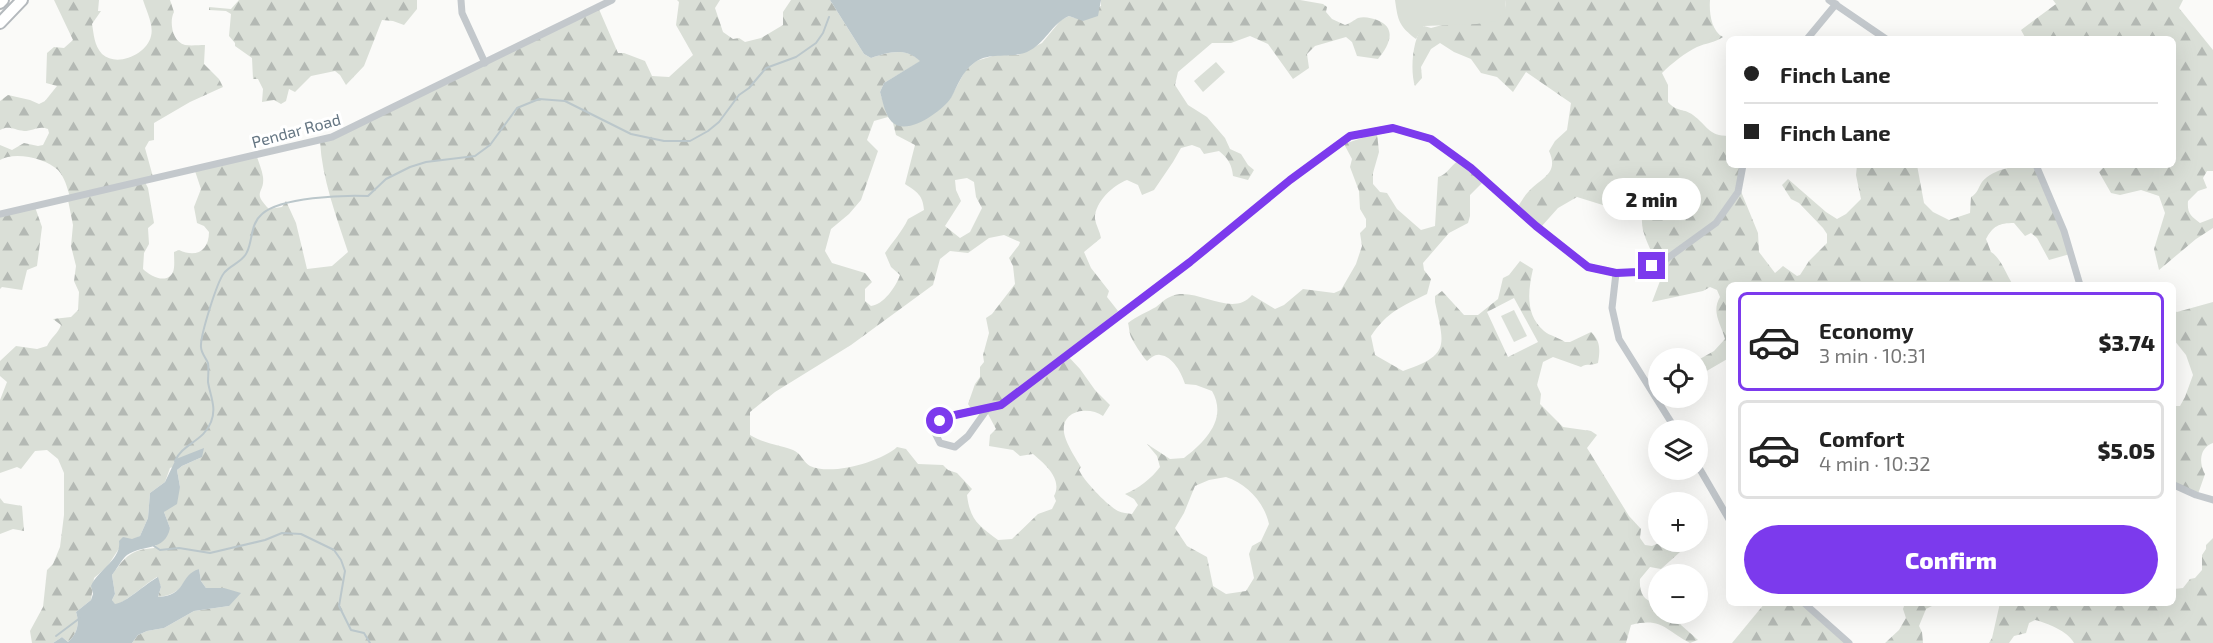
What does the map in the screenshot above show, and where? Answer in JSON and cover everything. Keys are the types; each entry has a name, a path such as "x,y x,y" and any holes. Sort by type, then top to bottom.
{"highway":[{"path":"0,23 22,0"}],"street":[{"path":"461,0 462,13 484,63"},
{"name":"Pendar Road","path":"0,214 332,137 612,0"},
{"path":"1809,36 1833,2 1882,36"},
{"path":"988,408 968,436 955,447 939,443 934,432 940,421 955,415 1001,405 1190,262 1290,180 1350,136 1393,128 1431,139 1471,168 1536,226 1588,267 1616,273 1638,272 1665,260 1716,223 1738,192 1742,168"},
{"path":"2037,168 2064,231 2079,282"},
{"path":"1616,273 1612,308 1619,339 1670,420"},
{"path":"1706,480 1726,514"},
{"path":"2176,486 2213,500"},
{"path":"1807,606 1849,643"}],"green space":[{"path":"54,0 99,0 98,11 101,11 92,24 95,40 102,54 115,60 131,57 148,43 151,27 143,0 170,0 174,12 172,26 174,36 185,45 205,45 204,64 219,79 223,87 190,102 154,123 154,140 149,141 145,148 153,177 145,182 154,223 148,228 149,244 144,253 143,269 163,279 173,272 174,252 179,250 196,253 207,244 209,232 197,223 194,207 201,189 195,171 257,157 263,177 261,199 269,209 282,207 286,201 296,223 307,269 332,266 348,252 334,211 320,141 598,7 618,53 645,61 652,76 669,77 693,55 676,25 679,2 677,0 720,0 715,8 723,32 733,39 739,38 745,42 761,38 783,25 783,12 791,0 830,0 864,54 871,58 903,52 921,61 884,83 880,92 887,114 893,123 950,99 965,71 976,61 996,55 1018,55 1042,43 1061,20 1069,16 1075,18 1101,6 1101,0 1300,0 1323,4 1327,7 1326,12 1332,19 1345,25 1360,17 1375,19 1384,23 1388,28 1390,38 1378,59 1357,56 1352,42 1346,37 1315,46 1307,54 1309,68 1293,79 1268,44 1250,36 1231,43 1212,43 1178,72 1175,85 1188,105 1207,117 1225,138 1230,149 1241,154 1254,170 1248,180 1233,176 1229,162 1219,151 1204,154 1200,148 1192,145 1181,148 1154,190 1142,195 1138,185 1127,180 1110,190 1101,201 1095,219 1101,238 1084,252 1091,268 1109,291 1107,297 1118,311 1066,354 1110,405 1103,416 1091,411 1077,412 1067,419 1064,425 1065,436 1081,467 1079,470 1108,504 1118,511 1132,514 1138,505 1134,499 1125,494 1144,483 1160,467 1157,456 1147,444 1170,459 1184,458 1206,437 1216,420 1216,401 1212,391 1185,384 1176,366 1165,356 1156,355 1147,361 1131,336 1128,323 1168,298 1182,294 1234,304 1244,302 1252,295 1275,309 1284,305 1303,289 1334,293 1341,290 1356,264 1362,246 1360,233 1366,227 1366,219 1360,209 1359,191 1350,167 1352,159 1344,144 1377,133 1379,152 1373,173 1373,184 1380,192 1387,193 1397,209 1421,230 1435,226 1438,177 1455,163 1458,161 1483,182 1470,195 1468,223 1449,233 1423,263 1424,270 1431,279 1427,294 1389,315 1371,336 1375,355 1403,371 1430,360 1437,353 1441,339 1435,296 1442,291 1464,315 1478,315 1498,299 1503,278 1509,275 1520,261 1533,269 1530,302 1538,325 1546,333 1565,342 1591,332 1597,339 1599,350 1598,363 1581,367 1553,357 1543,362 1537,385 1541,394 1540,404 1563,427 1591,431 1597,435 1587,448 1629,516 1641,529 1640,538 1648,545 1648,552 1680,552 1667,564 1648,564 1648,569 1640,579 1640,588 1643,596 1648,600 1648,623 1631,625 1626,643 132,643 138,635 164,628 194,611 229,606 224,588 206,588 201,581 199,569 173,593 158,597 161,587 157,577 119,604 115,605 112,600 115,594 112,575 121,563 134,552 154,548 170,528 164,512 180,487 177,470 202,457 170,468 165,482 150,493 148,518 140,536 120,547 107,567 94,578 91,600 76,612 78,625 71,639 68,642 62,637 53,643 32,643 30,631 43,607 47,570 53,564 60,547 64,515 64,473 58,459 47,450 35,451 21,469 17,467 0,473 0,400 7,382 0,376 0,361 16,346 37,349 47,346 61,325 53,319 71,317 78,310 79,292 74,281 76,266 71,246 73,225 68,200 70,197 62,176 53,166 38,159 13,156 0,160 0,145 12,150 24,143 43,145 49,133 48,129 24,131 6,128 0,130 0,101 8,95 39,104 45,101 57,86 46,83 47,53 54,47 64,48 73,40","holes":["888,117 893,123 896,135 915,145 905,184 919,194 924,210 908,219 885,253 891,267 900,275 888,295 876,305 871,306 865,301 865,289 872,282 865,273 832,263 825,251 831,229 861,200 878,151 867,140 874,121","967,178 974,182 976,197 982,208 970,232 960,238 945,226 961,201 955,180","1004,235 1020,242 1009,258 1013,266 1015,284 992,314 986,318 989,333 983,355 984,362 980,367 980,377 968,404 972,410 988,414 996,429 990,435 989,446 1013,450 1020,456 1033,454 1047,467 1056,484 1054,496 1056,501 1052,509 1038,514 1012,539 998,540 973,517 967,495 972,489 957,473 948,470 943,465 918,464 906,449 897,447 880,458 855,466 819,469 810,466 793,450 750,435 750,412 775,392 851,345 933,285 940,259 950,251 968,253 989,238","1514,298 1538,342 1508,357 1487,312","1226,477 1241,484 1259,501 1267,516 1269,524 1261,541 1252,546 1249,554 1254,578 1246,591 1226,594 1213,586 1207,557 1187,546 1175,528 1195,486 1209,480"]},
{"path":"239,0 417,0 417,9 404,25 382,20 364,66 346,85 335,71 311,76 295,92 289,89 286,101 281,104 274,100 262,102 263,89 258,79 253,79 252,58 235,46 229,36 231,14 226,11 209,10 209,7 231,9"},
{"path":"1395,0 1505,0 1506,8 1496,21 1424,26 1416,39 1400,22"},
{"path":"1505,0 1710,0 1713,26 1723,37 1693,49 1662,73 1668,85 1668,102 1675,108 1693,115 1712,132 1726,136 1726,168 1743,168 1740,189 1758,233 1759,252 1775,273 1783,266 1797,276 1800,275 1809,261 1827,243 1827,234 1823,228 1799,203 1791,199 1782,185 1788,179 1837,219 1846,214 1861,199 1857,168 1918,168 1924,203 1933,212 1949,220 1970,213 1971,197 1977,192 1982,182 1993,173 2009,168 2036,168 2070,254 2049,260 2037,238 2031,233 2025,236 2014,223 2009,223 1994,228 1986,239 1991,252 2001,262 2011,282 1726,282 1726,360 1708,370 1708,354 1725,339 1716,308 1720,297 1717,290 1710,287 1703,291 1652,302 1660,281 1652,265 1655,262 1645,236 1642,219 1635,211 1622,211 1577,197 1558,208 1541,227 1517,208 1527,193 1551,170 1552,158 1549,151 1555,141 1567,130 1571,103 1526,72 1513,92 1497,77 1481,73 1471,59 1440,43 1431,49 1421,67 1422,78 1415,86 1413,55 1417,38 1424,26 1431,28 1506,8"},
{"path":"2053,0 2183,0 2179,8 2213,50 2213,171 2207,171 2203,178 2207,188 2198,191 2188,201 2188,209 2200,223 2213,218 2213,228 2159,270 2154,249 2165,213 2159,196 2141,190 2120,195 2111,193 2099,172 2103,168 2176,168 2176,36 2024,36 2021,30 2056,4"},
{"path":"1216,62 1225,72 1203,92 1194,81"},
{"path":"35,207 42,227 37,266 27,270 22,290 2,287 0,289 0,214"},
{"path":"2213,302 2213,443 2208,445 2203,452 2202,465 2205,474 2198,494 2176,487 2176,406 2180,406 2185,397 2193,375 2186,355 2176,342 2177,312"},
{"path":"1514,310 1527,336 1514,342 1501,316"},
{"path":"0,498 4,503 22,506 24,531 13,529 0,534"},
{"path":"2213,538 2213,643 2074,643 2062,631 2035,620 2029,623 2026,633 2014,636 2009,643 1989,643 1999,606 2176,606 2176,589 2183,588 2202,570 2202,555 2206,545"},
{"path":"1763,606 1807,606 1852,643 1732,643"},
{"path":"1904,606 1932,606 1926,609 1919,626 1923,643 1885,643 1899,630 1906,618"},
{"path":"1657,624 1680,624 1698,640 1690,643"}],"shaded area":[{"path":"830,0 1101,0 1098,16 1083,21 1069,16 1063,19 1039,44 1027,52 980,59 963,75 951,98 940,109 915,124 898,126 892,122 884,108 880,92 884,83 920,61 903,52 871,58 864,54"},
{"path":"204,448 202,457 177,470 180,487 177,504 164,512 170,528 167,536 158,544 125,557 112,575 115,594 112,600 115,604 125,600 158,577 161,587 158,597 167,596 174,593 188,576 199,569 201,581 206,588 224,588 241,593 229,606 194,611 164,628 138,635 132,643 53,643 62,637 68,642 74,636 78,625 76,612 91,600 93,594 91,586 94,580 117,554 119,541 123,537 132,539 140,536 148,518 150,493 165,482 176,459"}],"waterway":[{"path":"175,461 183,450 203,434 213,417 208,363 201,349 203,332 221,278 245,255 255,222 262,214 271,208 297,201 328,197 368,196 386,179 410,167 426,162 475,156 490,145 517,108 539,99 565,101 631,134 664,141 690,141 719,122 739,95 749,88 766,68 796,57 816,43 829,17"},
{"path":"154,546 160,550 179,548 210,553 265,540 282,533 301,534 334,550 341,560 345,571 339,606 351,630 364,633 370,643"},
{"path":"56,636 80,618"}],"route":[{"path":"940,421 955,415 1001,405 1190,262 1290,180 1350,136 1393,128 1431,139 1471,168 1536,226 1588,267 1616,273 1638,272 1652,266"}]}
